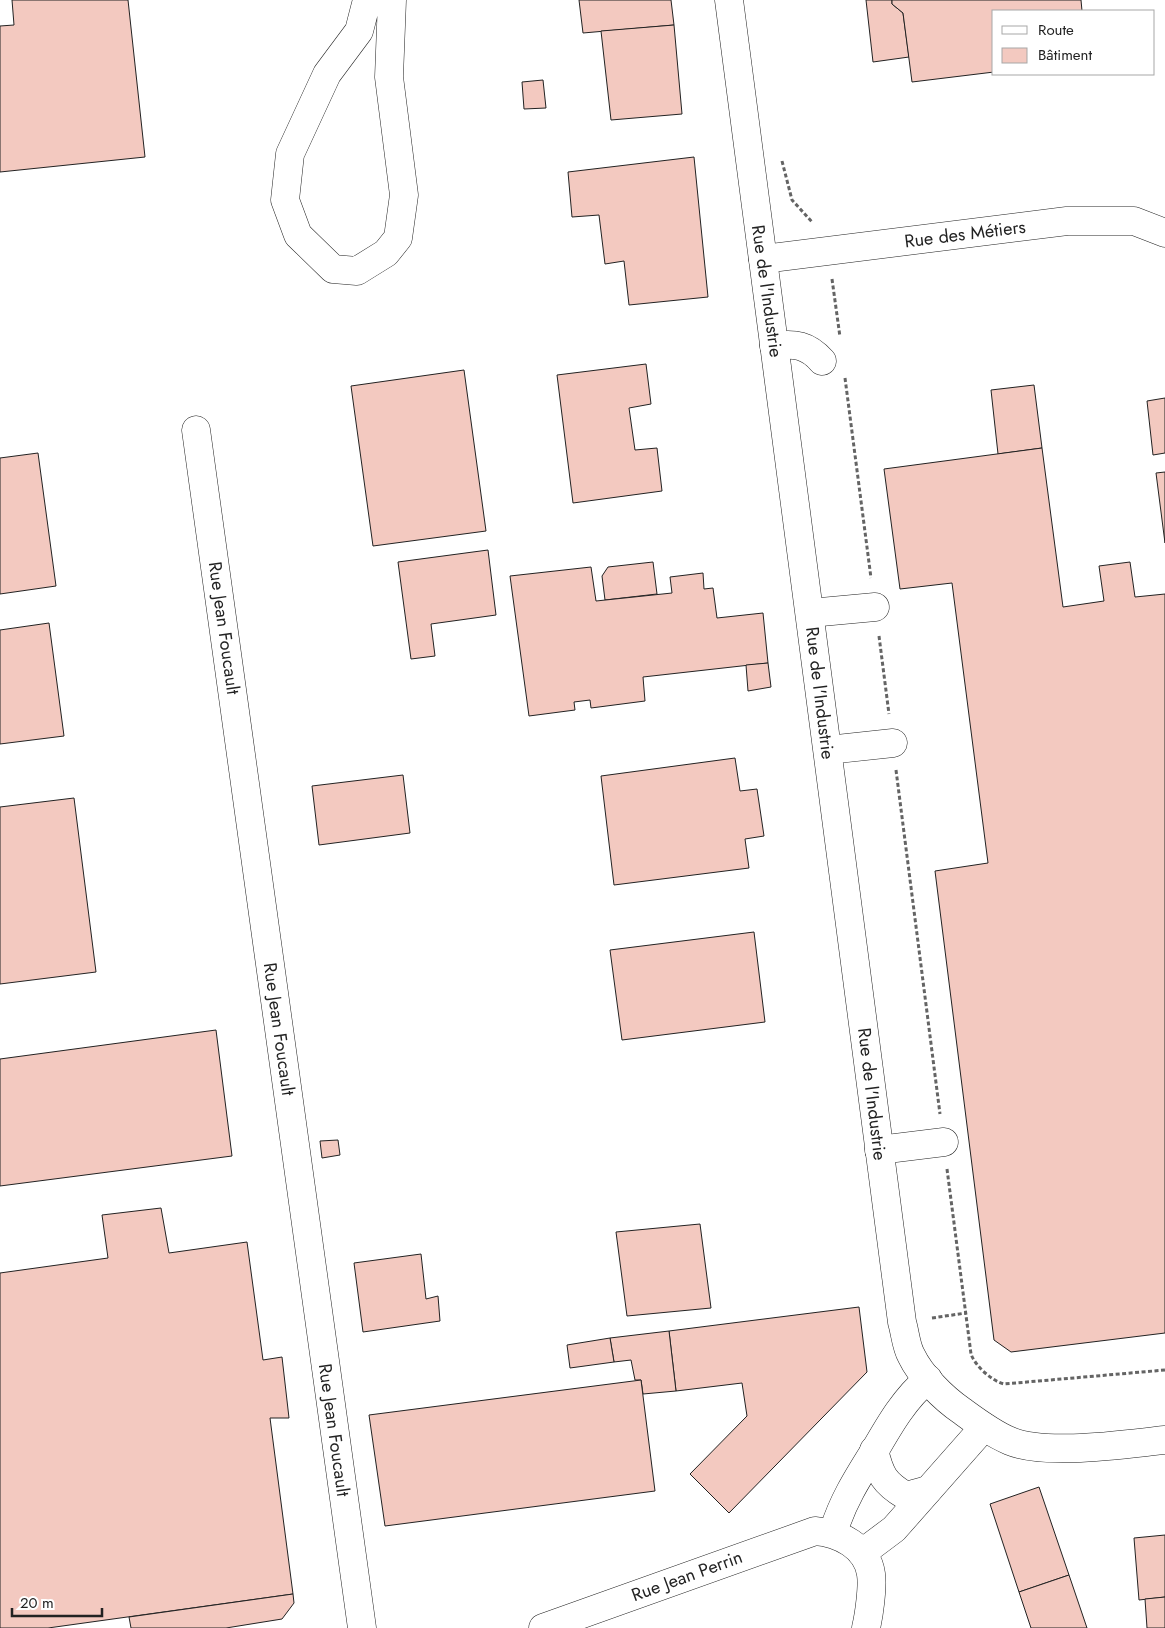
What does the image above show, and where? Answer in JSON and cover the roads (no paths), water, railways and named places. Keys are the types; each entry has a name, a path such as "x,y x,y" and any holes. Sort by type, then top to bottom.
{"street":[{"path":"367,0 359,32 327,74 290,154 285,200 298,235 333,269 356,271 386,253 398,238 404,195 389,77 392,0"},
{"name":"Rue de l'Industrie","path":"729,0 902,1322 911,1355 928,1379 951,1404 984,1427 1012,1442 1044,1447 1078,1448 1165,1440"},
{"name":"Rue des Métiers","path":"763,259 1067,221 1134,221 1165,233"},
{"path":"774,346 798,345 814,353 836,359"},
{"name":"Rue Jean Foucault","path":"196,430 362,1628"},
{"path":"810,613 875,607"},
{"path":"828,750 893,743"},
{"path":"879,1150 944,1142"},
{"path":"866,1628 871,1574 862,1553 846,1540 833,1533 849,1492 874,1450 912,1392 928,1379"},
{"path":"862,1553 894,1529 984,1427"},
{"path":"874,1450 879,1472 890,1487 906,1496 928,1490"},
{"name":"Rue Jean Perrin","path":"542,1628 814,1531 833,1533"}]}
